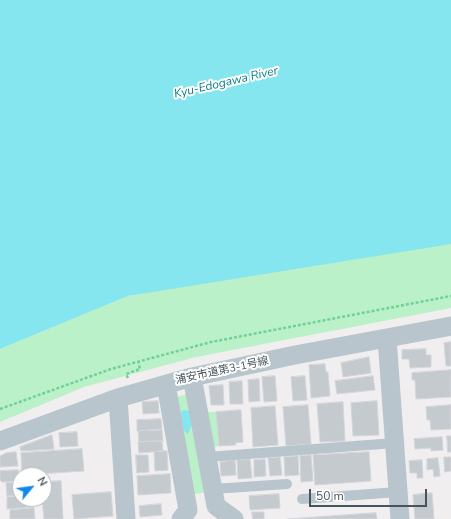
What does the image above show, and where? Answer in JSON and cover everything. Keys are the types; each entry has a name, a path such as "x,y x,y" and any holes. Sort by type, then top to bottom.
{"street":[{"name":"浦安市道第3-1号線","path":"0,441 118,398 192,377 451,326"},
{"path":"387,338 400,519"},
{"path":"192,377 214,498 234,519"},
{"path":"166,384 184,514 214,498"},
{"path":"118,398 126,519"}],"lane":[{"path":"207,457 394,443"},
{"path":"214,498 287,484"},
{"path":"302,499 398,492"}],"path":[{"path":"0,409 111,369 204,344 451,296"}],"green space":[{"path":"451,238 451,308 196,357 84,387 0,422 0,349 128,296"},
{"path":"191,393 208,492 189,495 173,398"},
{"path":"208,412 216,412 219,446 214,447"}],"water":[{"name":"Kyu-Edogawa River","path":"0,0 451,0 451,244 128,296 0,349"},
{"path":"184,410 189,411 193,422 188,434 179,422 179,415"}],"building":[{"path":"451,342 451,366 446,366 444,343"},
{"path":"426,349 426,355 431,355 431,367 410,368 409,359 402,359 402,350"},
{"path":"369,357 371,373 343,377 341,363"},
{"path":"325,364 326,372 328,372 330,396 311,398 309,365"},
{"path":"451,370 451,397 416,399 415,380 412,380 412,373"},
{"path":"275,376 277,401 264,402 262,377"},
{"path":"305,376 307,400 293,401 291,377"},
{"path":"373,376 375,390 337,394 335,381"},
{"path":"259,379 260,401 249,402 248,380"},
{"path":"242,381 243,404 230,404 229,382"},
{"path":"223,385 224,405 211,405 209,386"},
{"path":"158,401 159,413 143,414 142,402"},
{"path":"377,401 379,435 353,436 351,403"},
{"path":"343,402 345,441 320,442 317,404"},
{"path":"308,405 311,444 286,446 283,407"},
{"path":"451,405 451,429 431,430 430,420 427,420 426,407"},
{"path":"275,406 278,445 253,447 251,408"},
{"path":"241,410 243,442 235,443 236,445 219,446 216,412"},
{"path":"161,419 162,429 137,431 137,420"},
{"path":"162,430 163,441 139,442 138,431"},
{"path":"77,432 78,446 60,447 59,433"},
{"path":"52,435 54,449 21,451 20,447"},
{"path":"447,436 451,436 451,452 448,452"},
{"path":"442,437 443,450 431,451 431,448 415,449 414,439"},
{"path":"162,441 163,451 139,453 138,442"},
{"path":"82,449 84,471 52,473 52,467 22,467 21,453"},
{"path":"167,451 168,470 155,471 154,452"},
{"path":"16,452 18,466 0,467 0,456 6,453"},
{"path":"369,452 371,481 315,485 313,455"},
{"path":"136,455 148,455 149,472 137,473"},
{"path":"311,455 313,481 301,482 300,456"},
{"path":"298,456 299,475 285,476 284,457"},
{"path":"280,457 282,475 270,476 268,458"},
{"path":"444,457 451,457 451,471 445,472"},
{"path":"438,458 440,476 434,477 433,469 427,470 427,459"},
{"path":"250,459 252,478 238,479 237,460"},
{"path":"265,459 266,476 254,477 254,460"},
{"path":"235,460 236,475 221,476 220,462"},
{"path":"422,460 423,478 417,478 417,473 410,473 409,461"},
{"path":"12,470 12,481 2,482 0,480 0,471"},
{"path":"170,474 171,493 138,495 137,476"},
{"path":"61,481 63,519 44,519 43,507 52,507 52,482"},
{"path":"6,483 12,483 12,496 7,496"},
{"path":"111,492 113,516 74,519 72,495"},
{"path":"432,493 434,519 415,519 413,495"},
{"path":"279,494 280,508 250,510 249,496"},
{"path":"7,497 12,497 12,507 34,507 7,509"},
{"path":"161,504 162,515 140,517 139,506"},
{"path":"34,508 35,519 10,519 10,510"},
{"path":"252,512 264,512 264,519 253,519"},
{"path":"376,513 377,519 288,519"}]}
